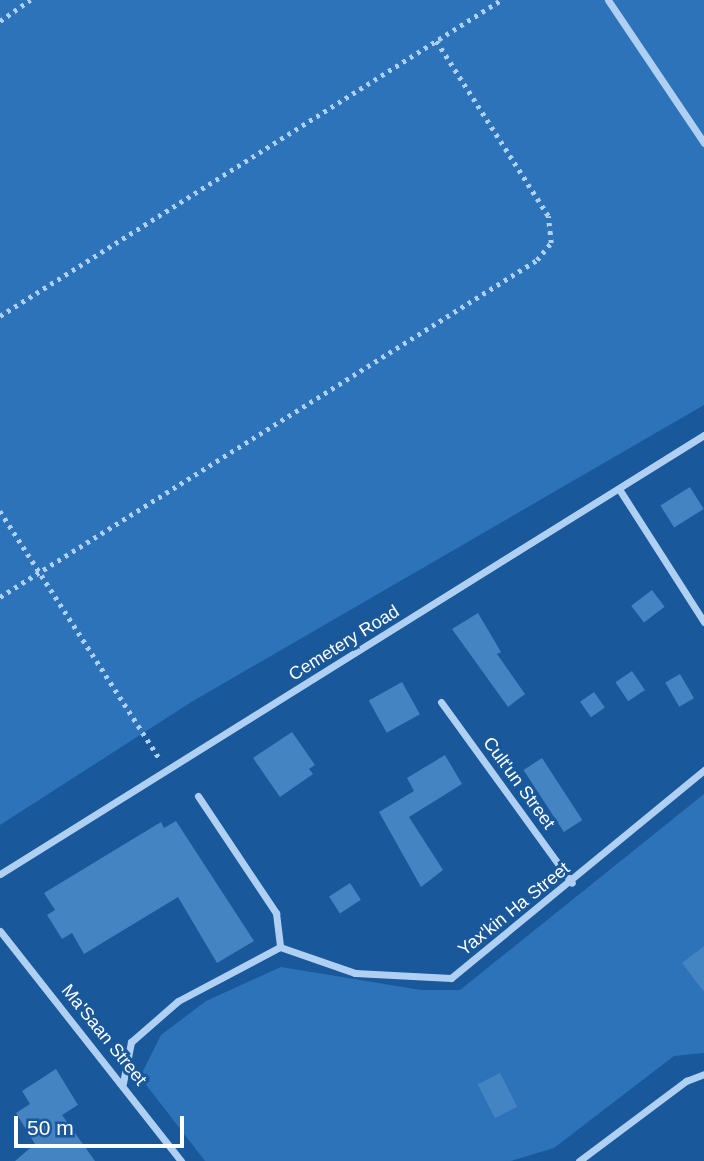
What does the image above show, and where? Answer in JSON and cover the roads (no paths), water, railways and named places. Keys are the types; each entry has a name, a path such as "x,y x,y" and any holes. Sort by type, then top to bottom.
{"street":[{"path":"608,0 704,143"},
{"name":"Cemetery Road","path":"0,874 168,772 704,435"},
{"path":"619,489 704,622"},
{"name":"Cult'un Street","path":"441,702 572,883"},
{"name":"Yax'kin Ha Street","path":"280,947 355,973 452,978 572,883 704,770"},
{"path":"123,1083 131,1042 178,1001 280,947 276,913 198,796"},
{"name":"Ma'Saan Street","path":"0,930 123,1083 177,1160"},
{"path":"579,1161 686,1081 704,1074"}]}
